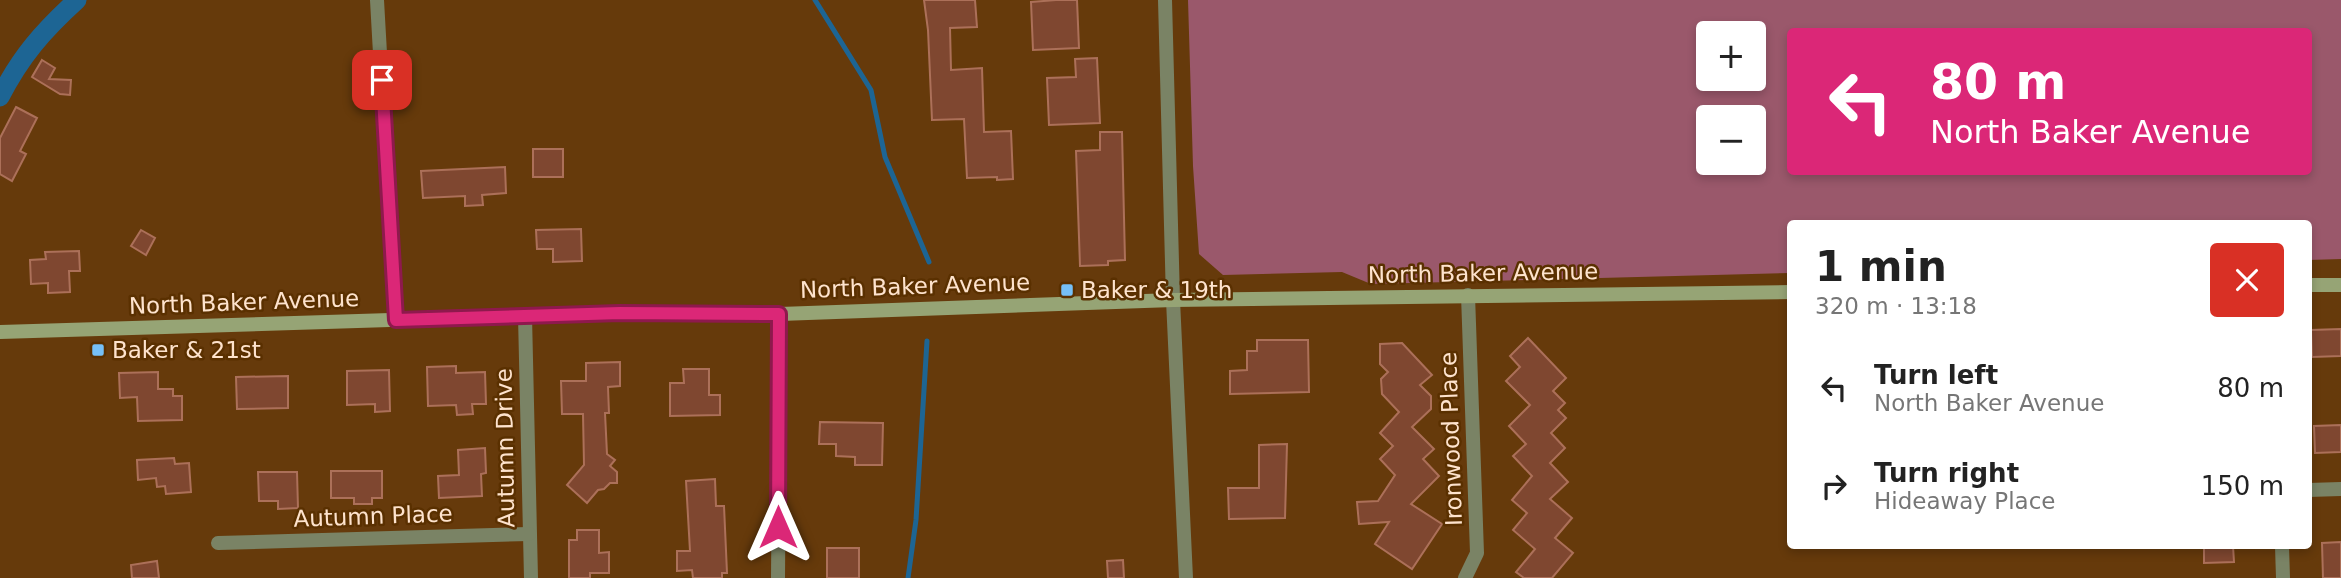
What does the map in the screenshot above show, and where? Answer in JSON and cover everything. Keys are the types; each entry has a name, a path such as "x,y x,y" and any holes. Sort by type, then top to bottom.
{"main road":[{"path":"2312,285 2341,285"},
{"name":"North Baker Avenue","path":"0,332 620,313 779,314 1173,300 1787,292"}],"street":[{"path":"377,0 396,320"},
{"path":"1165,0 1173,300 1185,578"},
{"name":"Ironwood Place","path":"1465,578 1477,553 1468,295"},
{"path":"778,578 779,314"},
{"name":"Autumn Drive","path":"525,316 531,578"},
{"path":"2312,489 2341,489"},
{"name":"Autumn Place","path":"218,543 529,534"},
{"path":"2282,549 2283,578"}],"shaded area":[{"path":"1188,0 2341,0 2341,259 2312,260 2312,220 1787,220 1787,273 1371,284 1342,272 1223,275 1199,254 1193,166"}],"building":[{"path":"924,0 975,0 977,27 950,28 951,70 982,68 984,132 1011,131 1013,179 967,178 964,119 932,120"},
{"path":"1077,0 1079,48 1033,50 1031,2"},
{"path":"1097,58 1100,123 1049,125 1047,78 1076,77 1075,59"},
{"path":"42,60 55,68 49,79 71,80 70,95 60,94 32,77"},
{"path":"16,107 37,118 20,151 26,154 12,181 0,174 0,138"},
{"path":"1100,132 1122,132 1125,260 1108,261 1108,265 1080,266 1076,151 1100,150"},
{"path":"533,149 563,149 563,177 533,177"},
{"path":"505,167 506,193 482,195 483,205 465,206 465,196 423,198 421,171"},
{"path":"581,229 582,261 553,262 553,249 537,249 536,230"},
{"path":"141,230 155,238 146,255 131,246"},
{"path":"79,251 80,271 69,271 70,292 48,293 48,283 31,284 30,260 46,259 45,252"},
{"path":"2341,329 2341,356 2312,357 2312,330"},
{"path":"1528,338 1566,378 1553,391 1565,403 1558,410 1566,418 1551,433 1565,448 1550,463 1568,482 1550,499 1572,518 1555,538 1573,553 1552,578 1524,578 1516,572 1535,549 1513,530 1527,513 1512,500 1532,476 1513,456 1526,444 1509,426 1530,405 1506,381 1520,367 1510,356"},
{"path":"1257,340 1308,340 1309,392 1230,394 1230,371 1247,370 1247,351 1257,351"},
{"path":"1402,343 1432,375 1420,385 1431,396 1431,409 1412,427 1434,449 1423,459 1439,476 1411,504 1442,524 1412,569 1375,544 1389,522 1359,524 1357,502 1378,501 1395,475 1380,459 1393,446 1380,433 1399,412 1382,394 1381,379 1388,372 1380,364 1380,344"},
{"path":"620,362 620,386 608,387 609,413 605,413 607,454 615,460 610,466 617,472 617,483 610,483 604,489 598,490 587,503 567,485 584,465 583,414 562,414 561,381 586,381 586,363"},
{"path":"456,366 456,373 485,372 486,404 472,404 473,414 457,415 456,405 428,406 427,367"},
{"path":"683,369 709,369 709,395 720,395 720,415 670,416 670,383 684,383"},
{"path":"389,370 390,411 375,412 375,404 347,405 347,371"},
{"path":"158,372 158,389 173,389 173,396 182,396 182,420 138,421 137,397 120,398 119,373"},
{"path":"288,376 288,408 237,409 236,377"},
{"path":"820,422 883,423 882,465 855,465 855,457 836,456 836,444 819,444"},
{"path":"2341,425 2341,452 2315,453 2314,426"},
{"path":"1287,444 1285,518 1229,519 1228,488 1259,488 1259,445"},
{"path":"485,448 486,473 481,474 482,496 439,498 438,476 459,475 458,450"},
{"path":"174,458 175,464 189,463 191,492 166,494 165,486 157,487 156,478 138,480 137,460"},
{"path":"331,471 382,471 382,498 372,498 372,504 354,504 354,498 331,498"},
{"path":"258,472 297,472 298,508 278,509 278,501 259,501"},
{"path":"715,479 716,506 724,506 727,573 722,573 722,578 693,578 692,570 677,571 677,551 690,551 686,481"},
{"path":"577,530 599,530 599,553 609,552 609,573 590,573 590,578 569,578 569,540 577,540"},
{"path":"2341,542 2341,578 2323,578 2322,543"},
{"path":"827,548 859,548 859,578 827,578"},
{"path":"2204,549 2233,549 2234,562 2204,563"},
{"path":"1123,560 1124,578 1108,578 1107,561"},
{"path":"157,561 159,578 132,578 131,565"}],"waterway":[{"path":"0,97 34,45 77,0"},
{"path":"815,0 871,90 885,157 929,262"},
{"path":"908,578 916,520 927,341"}],"place":[{"name":"Baker & 19th","path":"1067,290"},
{"name":"Baker & 21st","path":"98,350"}],"route":[{"path":"382,80 396,320 620,313 779,314 778,527"}]}
